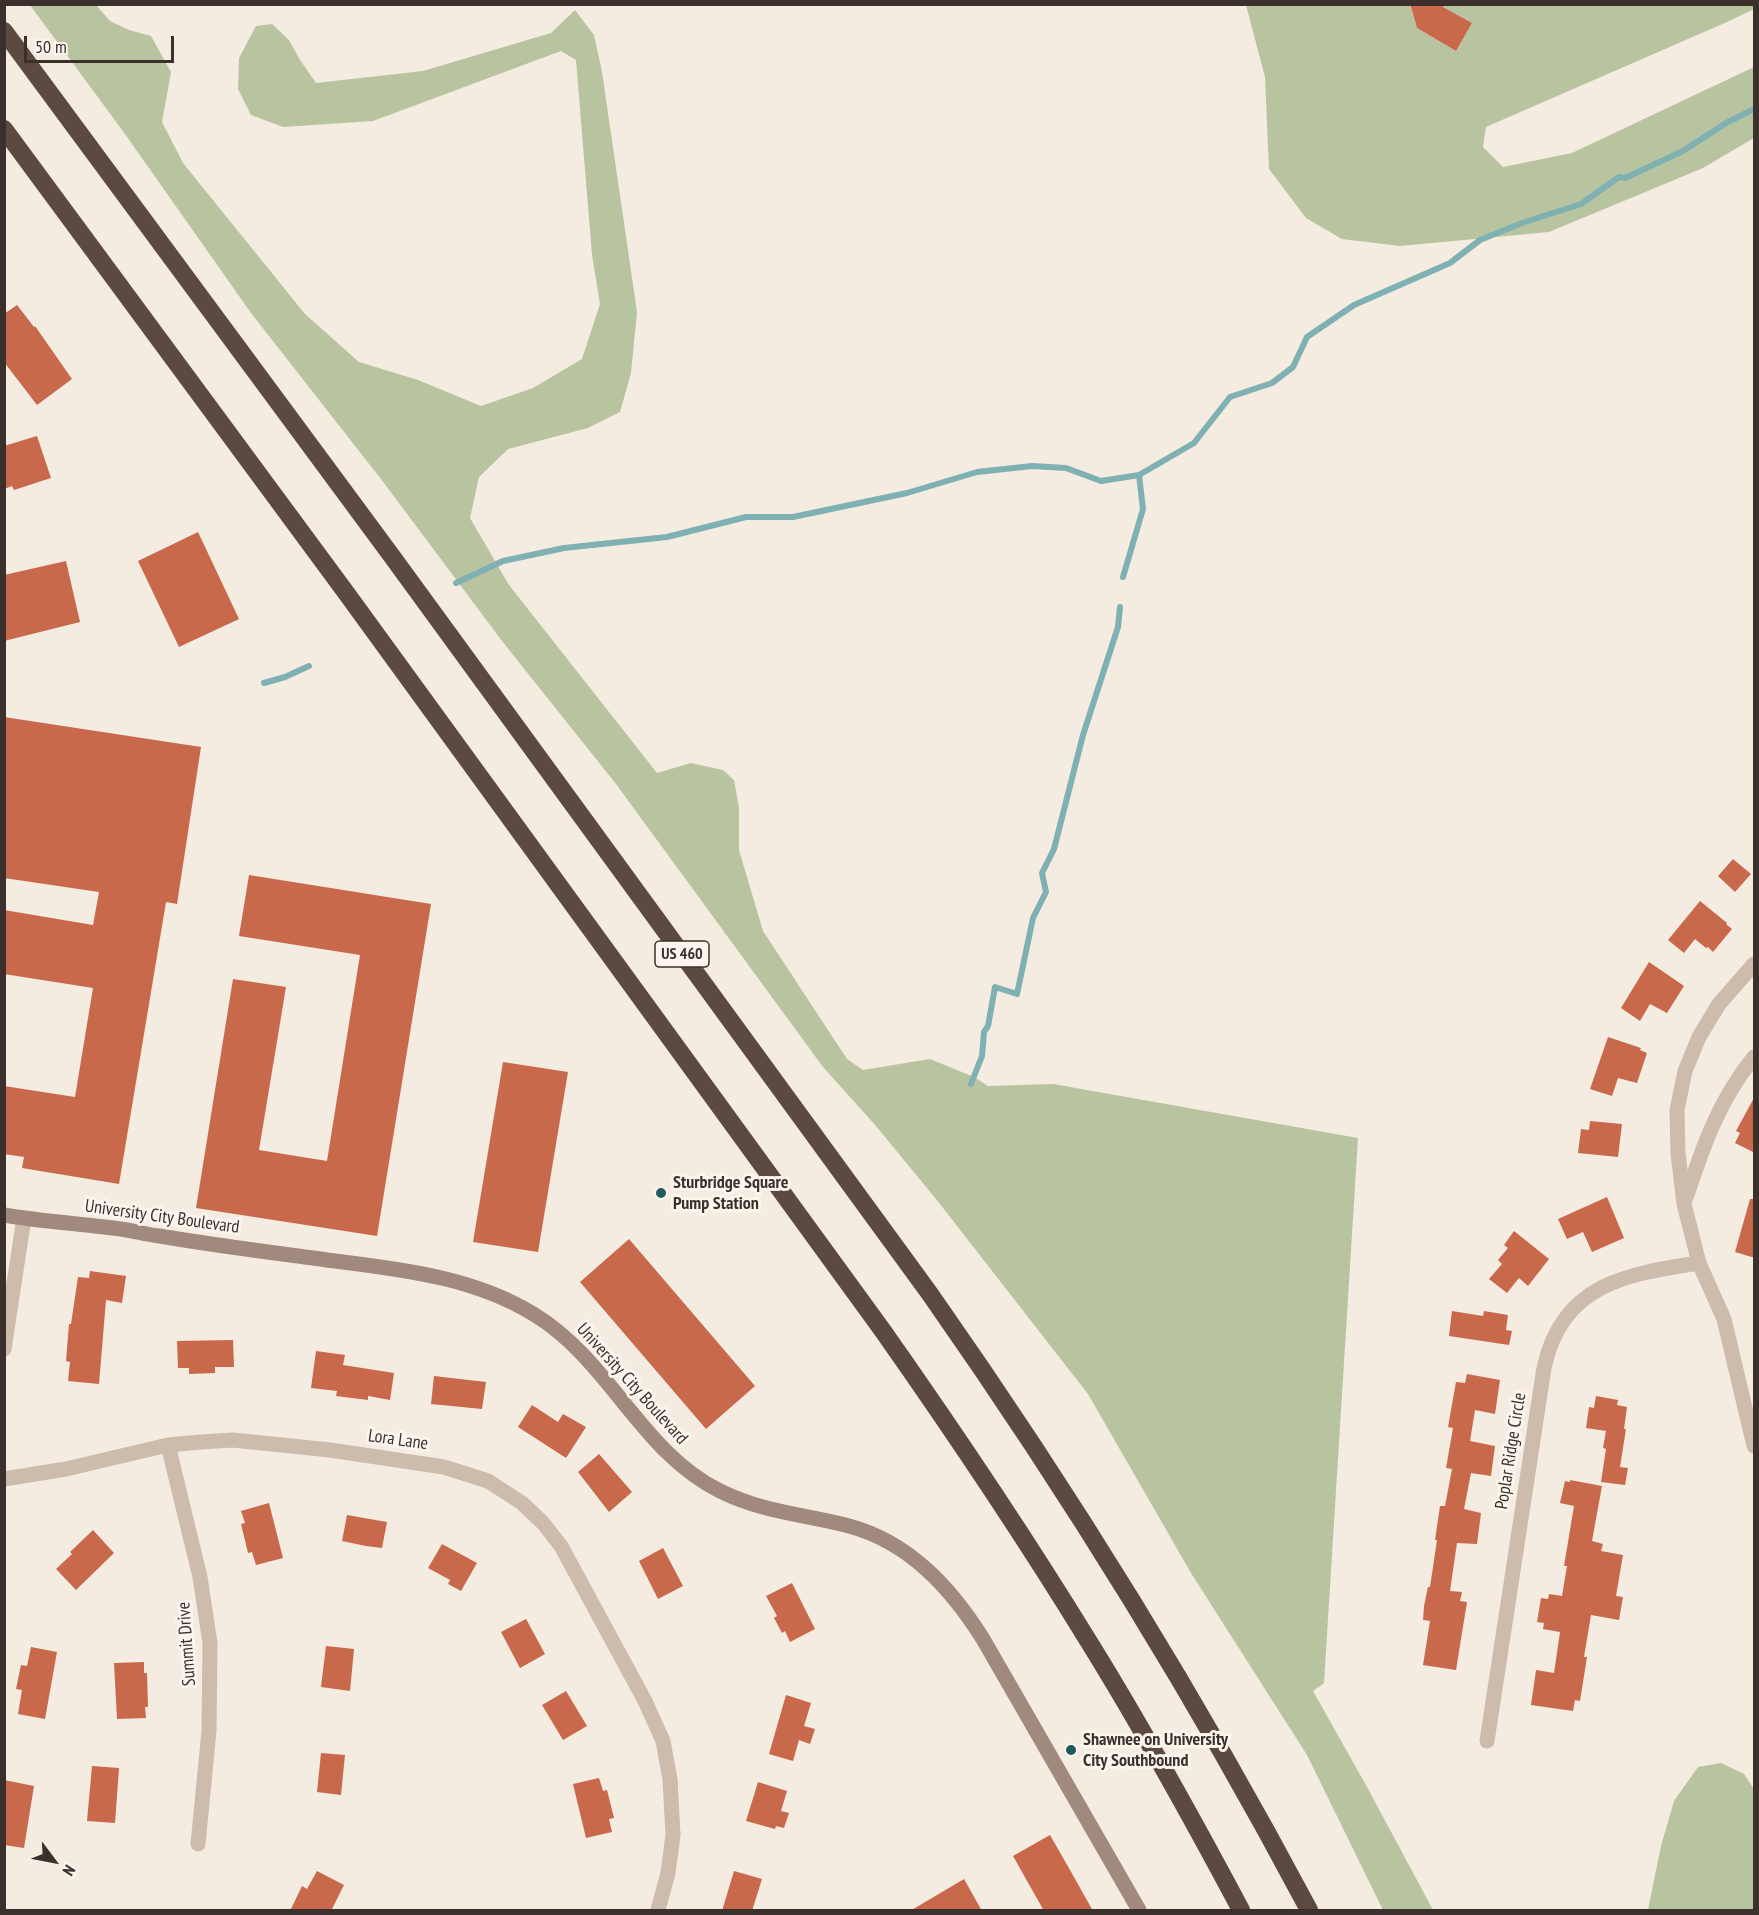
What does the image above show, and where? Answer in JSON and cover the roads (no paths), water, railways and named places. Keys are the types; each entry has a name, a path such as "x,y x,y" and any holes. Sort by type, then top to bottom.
{"highway":[{"name":"US 460","path":"4,31 399,565 980,1366 1077,1511 1164,1651 1309,1911"},
{"path":"4,129 340,584 920,1384 1005,1510 1090,1643 1241,1911"}],"main road":[{"name":"University City Boulevard","path":"4,1215 129,1230 220,1246 422,1274 468,1284 535,1314 584,1356 648,1434 673,1459 695,1476 731,1497 757,1507 866,1532 899,1549 936,1576 966,1611 983,1639 1139,1911"}],"street":[{"path":"1755,964 1719,1004 1699,1037 1685,1071 1677,1110 1678,1153 1684,1204 1699,1263 1724,1319 1755,1446"},
{"path":"1684,1204 1704,1143 1723,1102 1742,1072 1755,1057"},
{"path":"4,1349 24,1218"},
{"name":"Poplar Ridge Circle","path":"1487,1741 1544,1368 1553,1337 1571,1311 1595,1291 1611,1282 1629,1275 1699,1263"},
{"name":"Lora Lane","path":"4,1479 66,1470 168,1445 233,1440 330,1450 444,1467 488,1481 522,1503 543,1522 561,1546 657,1724 663,1741 670,1779 673,1835 668,1873 658,1911"},
{"name":"Summit Drive","path":"168,1445 200,1577 210,1643 209,1731 198,1844"}],"waterway":[{"path":"456,583 503,561 564,548 667,537 746,517 793,517 907,493 977,472 1032,466 1066,468 1101,481 1139,475 1194,443 1230,397 1272,383 1293,367 1307,337 1354,305 1450,263 1480,240 1522,223 1581,204 1619,177 1625,178 1683,151 1726,123 1754,109"},
{"path":"1123,577 1143,509 1139,475"},
{"path":"971,1084 982,1056 984,1032 988,1026 995,987 1017,994 1033,918 1046,892 1042,873 1054,849 1083,735 1118,627 1120,607"},
{"path":"264,683 285,677 309,666"}],"place":[{"name":"Sturbridge Square Pump Station","path":"661,1193"},
{"name":"Shawnee on University City Southbound","path":"1071,1750"}]}
